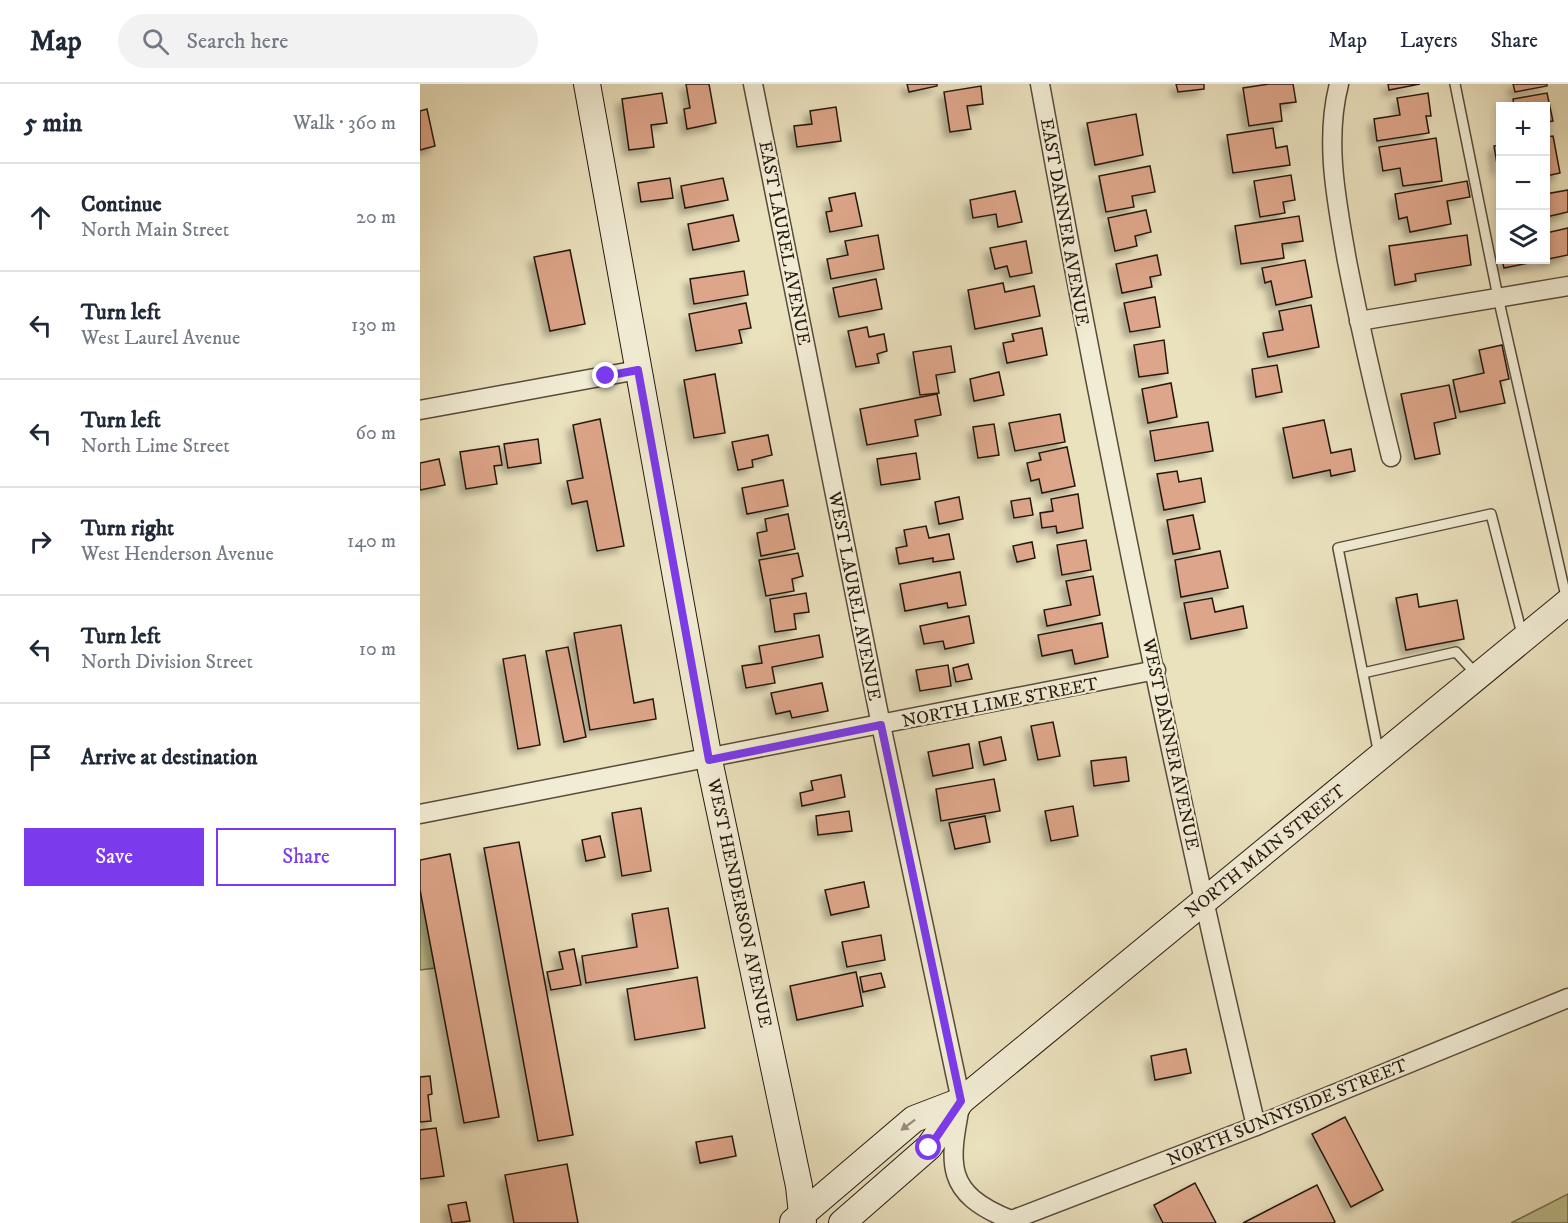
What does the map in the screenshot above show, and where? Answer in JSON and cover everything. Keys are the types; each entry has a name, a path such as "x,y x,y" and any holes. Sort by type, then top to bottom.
{"main road":[{"name":"WEST HENDERSON AVENUE","path":"587,84 709,760 760,996 799,1220"},
{"name":"NORTH MAIN STREET","path":"842,1223 929,1148 961,1101 1568,602"},
{"name":"NORTH MAIN STREET","path":"799,1220 914,1119 961,1101"}],"street":[{"name":"EAST LAUREL AVENUE","path":"753,84 817,403"},
{"name":"EAST DANNER AVENUE","path":"1040,84 1090,361"},
{"path":"1339,84 1334,104 1332,148 1336,199 1359,321 1391,458"},
{"path":"1359,321 1568,286"},
{"name":"WEST DANNER AVENUE","path":"1090,361 1203,902 1256,1126"},
{"path":"420,410 638,370"},
{"name":"WEST LAUREL AVENUE","path":"817,403 881,725 961,1101 954,1139 953,1171 969,1196 984,1209 1007,1221"},
{"name":"NORTH LIME STREET","path":"420,814 709,760 1156,670"},
{"name":"NORTH SUNNYSIDE STREET","path":"1007,1221 1256,1126 1568,998"}],"lane":[{"path":"1455,84 1498,297 1568,602"},
{"path":"1379,757 1338,548 1491,513 1524,638"},
{"path":"1363,673 1456,652 1478,676"}],"green space":[{"path":"420,876 435,968 420,970"},
{"path":"1568,1194 1568,1223 1511,1223"}],"building":[{"path":"686,84 709,84 716,123 687,129 684,109 690,108"},
{"path":"907,84 937,84 937,86 909,92"},
{"path":"1176,84 1204,84 1204,89 1178,92"},
{"path":"1269,84 1293,84 1296,102 1280,104 1282,121 1249,126 1243,88"},
{"path":"1388,84 1420,84 1389,90"},
{"path":"1513,84 1547,84 1547,86 1515,92"},
{"path":"981,86 983,104 967,106 971,129 950,132 944,92"},
{"path":"662,93 667,123 651,125 654,147 629,150 622,99"},
{"path":"1428,93 1431,116 1426,116 1429,133 1377,141 1374,119 1400,115 1397,98"},
{"path":"1547,93 1549,102 1513,102 1513,99"},
{"path":"836,107 841,141 797,147 794,126 812,124 810,111"},
{"path":"427,109 435,146 420,150 420,111"},
{"path":"1136,114 1143,155 1095,165 1087,123"},
{"path":"1273,128 1276,148 1287,146 1290,165 1233,173 1227,135"},
{"path":"1550,136 1553,136 1560,173 1550,175 1550,156"},
{"path":"1436,138 1442,181 1403,186 1400,168 1383,171 1379,147"},
{"path":"1150,166 1155,192 1132,196 1134,207 1106,212 1099,176"},
{"path":"1291,175 1295,200 1283,202 1285,213 1260,217 1254,181"},
{"path":"670,178 673,198 641,202 638,183"},
{"path":"723,178 728,200 685,208 681,186"},
{"path":"1467,181 1470,197 1447,201 1451,224 1410,232 1407,217 1399,219 1395,194"},
{"path":"1568,190 1568,212 1550,216 1550,193"},
{"path":"1015,191 1022,222 998,227 996,214 973,218 970,200"},
{"path":"855,193 862,226 830,232 826,212 832,211 829,198"},
{"path":"1146,210 1151,232 1135,236 1137,246 1115,251 1108,218"},
{"path":"733,215 739,241 693,250 688,224"},
{"path":"1299,216 1303,241 1282,244 1284,258 1241,264 1235,226"},
{"path":"1568,228 1568,255 1550,258 1550,232"},
{"path":"878,235 884,269 831,279 827,259 848,255 845,241"},
{"path":"1467,235 1471,265 1415,274 1416,281 1395,285 1389,246"},
{"path":"1026,241 1032,273 1010,277 1007,266 995,269 990,248"},
{"path":"570,250 585,324 550,331 534,257"},
{"path":"1157,255 1161,275 1150,277 1152,287 1122,293 1116,264"},
{"path":"1305,260 1312,297 1276,305 1271,281 1265,283 1262,268"},
{"path":"1503,264 1524,264 1504,268"},
{"path":"744,271 748,295 694,304 690,279"},
{"path":"876,279 882,309 839,317 833,288"},
{"path":"1003,283 1005,292 1034,286 1040,316 975,329 968,290"},
{"path":"1155,297 1160,327 1130,332 1124,303"},
{"path":"746,303 751,328 739,330 742,343 696,351 689,314"},
{"path":"1311,305 1319,347 1268,357 1263,333 1283,330 1279,311"},
{"path":"867,327 869,337 884,334 887,351 877,354 879,363 856,367 848,331"},
{"path":"1042,328 1047,355 1007,363 1003,343 1014,341 1012,334"},
{"path":"1164,340 1168,373 1139,377 1134,345"},
{"path":"1502,345 1509,379 1500,381 1505,403 1460,412 1453,380 1484,373 1479,350"},
{"path":"951,346 955,372 936,375 939,393 920,395 913,352"},
{"path":"1277,365 1282,392 1256,397 1252,369"},
{"path":"999,372 1004,395 974,401 970,379"},
{"path":"715,374 725,433 694,438 684,380"},
{"path":"1171,383 1177,417 1148,423 1142,389"},
{"path":"1449,385 1456,418 1434,423 1440,454 1415,459 1401,394"},
{"path":"937,394 941,415 915,420 918,436 867,445 860,409"},
{"path":"1060,414 1065,442 1015,451 1009,423"},
{"path":"600,419 624,546 597,551 587,501 572,504 567,481 583,478 573,425"},
{"path":"1324,420 1331,453 1351,449 1355,471 1331,476 1330,470 1293,478 1283,428"},
{"path":"1208,422 1213,451 1155,461 1150,431"},
{"path":"994,424 999,455 978,458 973,427"},
{"path":"768,435 772,455 752,460 753,467 738,470 732,442"},
{"path":"538,439 541,463 508,468 504,444"},
{"path":"499,446 502,465 494,466 497,484 466,489 460,452"},
{"path":"1067,447 1075,486 1042,493 1039,479 1031,481 1027,463 1041,460 1039,453"},
{"path":"916,453 920,479 881,485 877,459"},
{"path":"439,459 445,485 420,490 420,463"},
{"path":"1177,471 1179,482 1201,478 1205,502 1164,510 1157,474"},
{"path":"783,480 788,506 747,514 742,488"},
{"path":"1078,494 1083,528 1057,533 1056,526 1042,528 1040,513 1053,511 1051,499"},
{"path":"959,497 963,519 939,524 935,502"},
{"path":"1030,498 1033,515 1014,518 1011,501"},
{"path":"788,514 795,549 761,556 757,533 767,531 765,519"},
{"path":"1193,515 1200,549 1173,554 1167,520"},
{"path":"926,526 929,538 949,534 954,559 933,562 933,558 899,564 896,548 907,546 904,530"},
{"path":"1086,540 1091,570 1062,575 1057,545"},
{"path":"1032,542 1035,558 1017,562 1013,546"},
{"path":"1220,551 1228,588 1181,597 1175,560"},
{"path":"798,553 803,576 792,579 794,591 766,596 759,560"},
{"path":"960,572 966,605 948,608 947,603 905,611 900,584"},
{"path":"1093,576 1100,615 1047,626 1044,610 1071,605 1066,581"},
{"path":"806,593 809,612 794,614 796,629 775,632 770,599"},
{"path":"1417,594 1419,607 1457,600 1464,639 1406,650 1396,598"},
{"path":"1212,598 1215,612 1243,606 1247,628 1191,639 1184,603"},
{"path":"969,616 974,643 945,649 943,641 924,644 920,626"},
{"path":"1102,623 1108,657 1075,664 1072,650 1042,656 1038,635"},
{"path":"621,625 634,703 653,699 656,719 590,730 574,633"},
{"path":"819,635 823,657 772,667 775,683 746,688 742,666 762,663 759,646"},
{"path":"568,647 586,737 564,742 546,651"},
{"path":"525,655 540,745 518,749 503,659"},
{"path":"968,664 972,679 956,682 953,668"},
{"path":"948,665 951,686 920,691 916,670"},
{"path":"822,683 828,711 792,718 790,711 776,714 771,693"},
{"path":"1053,722 1060,756 1038,760 1031,726"},
{"path":"1001,737 1006,760 984,765 979,742"},
{"path":"969,744 973,768 933,776 928,752"},
{"path":"1126,757 1129,781 1094,786 1091,761"},
{"path":"841,775 845,797 802,806 800,793 813,790 811,781"},
{"path":"994,779 1000,811 941,821 936,789"},
{"path":"1073,806 1078,836 1051,841 1045,811"},
{"path":"641,808 651,871 622,876 612,813"},
{"path":"849,811 852,831 818,835 816,816"},
{"path":"985,816 990,842 955,849 949,823"},
{"path":"600,836 605,857 586,861 582,840"},
{"path":"519,842 573,1135 538,1141 484,848"},
{"path":"450,854 499,1117 464,1123 420,890 420,860"},
{"path":"864,882 869,907 831,915 825,890"},
{"path":"668,908 678,968 586,983 582,956 637,947 632,914"},
{"path":"881,935 885,960 847,967 842,942"},
{"path":"574,949 581,985 551,990 547,972 563,969 559,952"},
{"path":"856,972 863,1006 797,1020 790,986"},
{"path":"881,973 885,987 863,992 860,977"},
{"path":"697,977 705,1028 635,1040 627,989"},
{"path":"1186,1049 1191,1073 1155,1080 1151,1056"},
{"path":"430,1076 432,1094 428,1095 431,1121 420,1122 420,1077"},
{"path":"1345,1117 1383,1190 1351,1207 1312,1134"},
{"path":"436,1128 444,1176 420,1179 420,1130"},
{"path":"732,1136 736,1156 700,1163 696,1142"},
{"path":"567,1164 578,1223 514,1223 505,1175"},
{"path":"1195,1183 1216,1223 1163,1223 1154,1205"},
{"path":"1317,1185 1335,1222 1243,1223"},
{"path":"466,1202 470,1221 452,1223 448,1205"}],"route":[{"path":"606,376 638,370 709,760 881,725 961,1101 929,1148"}]}
